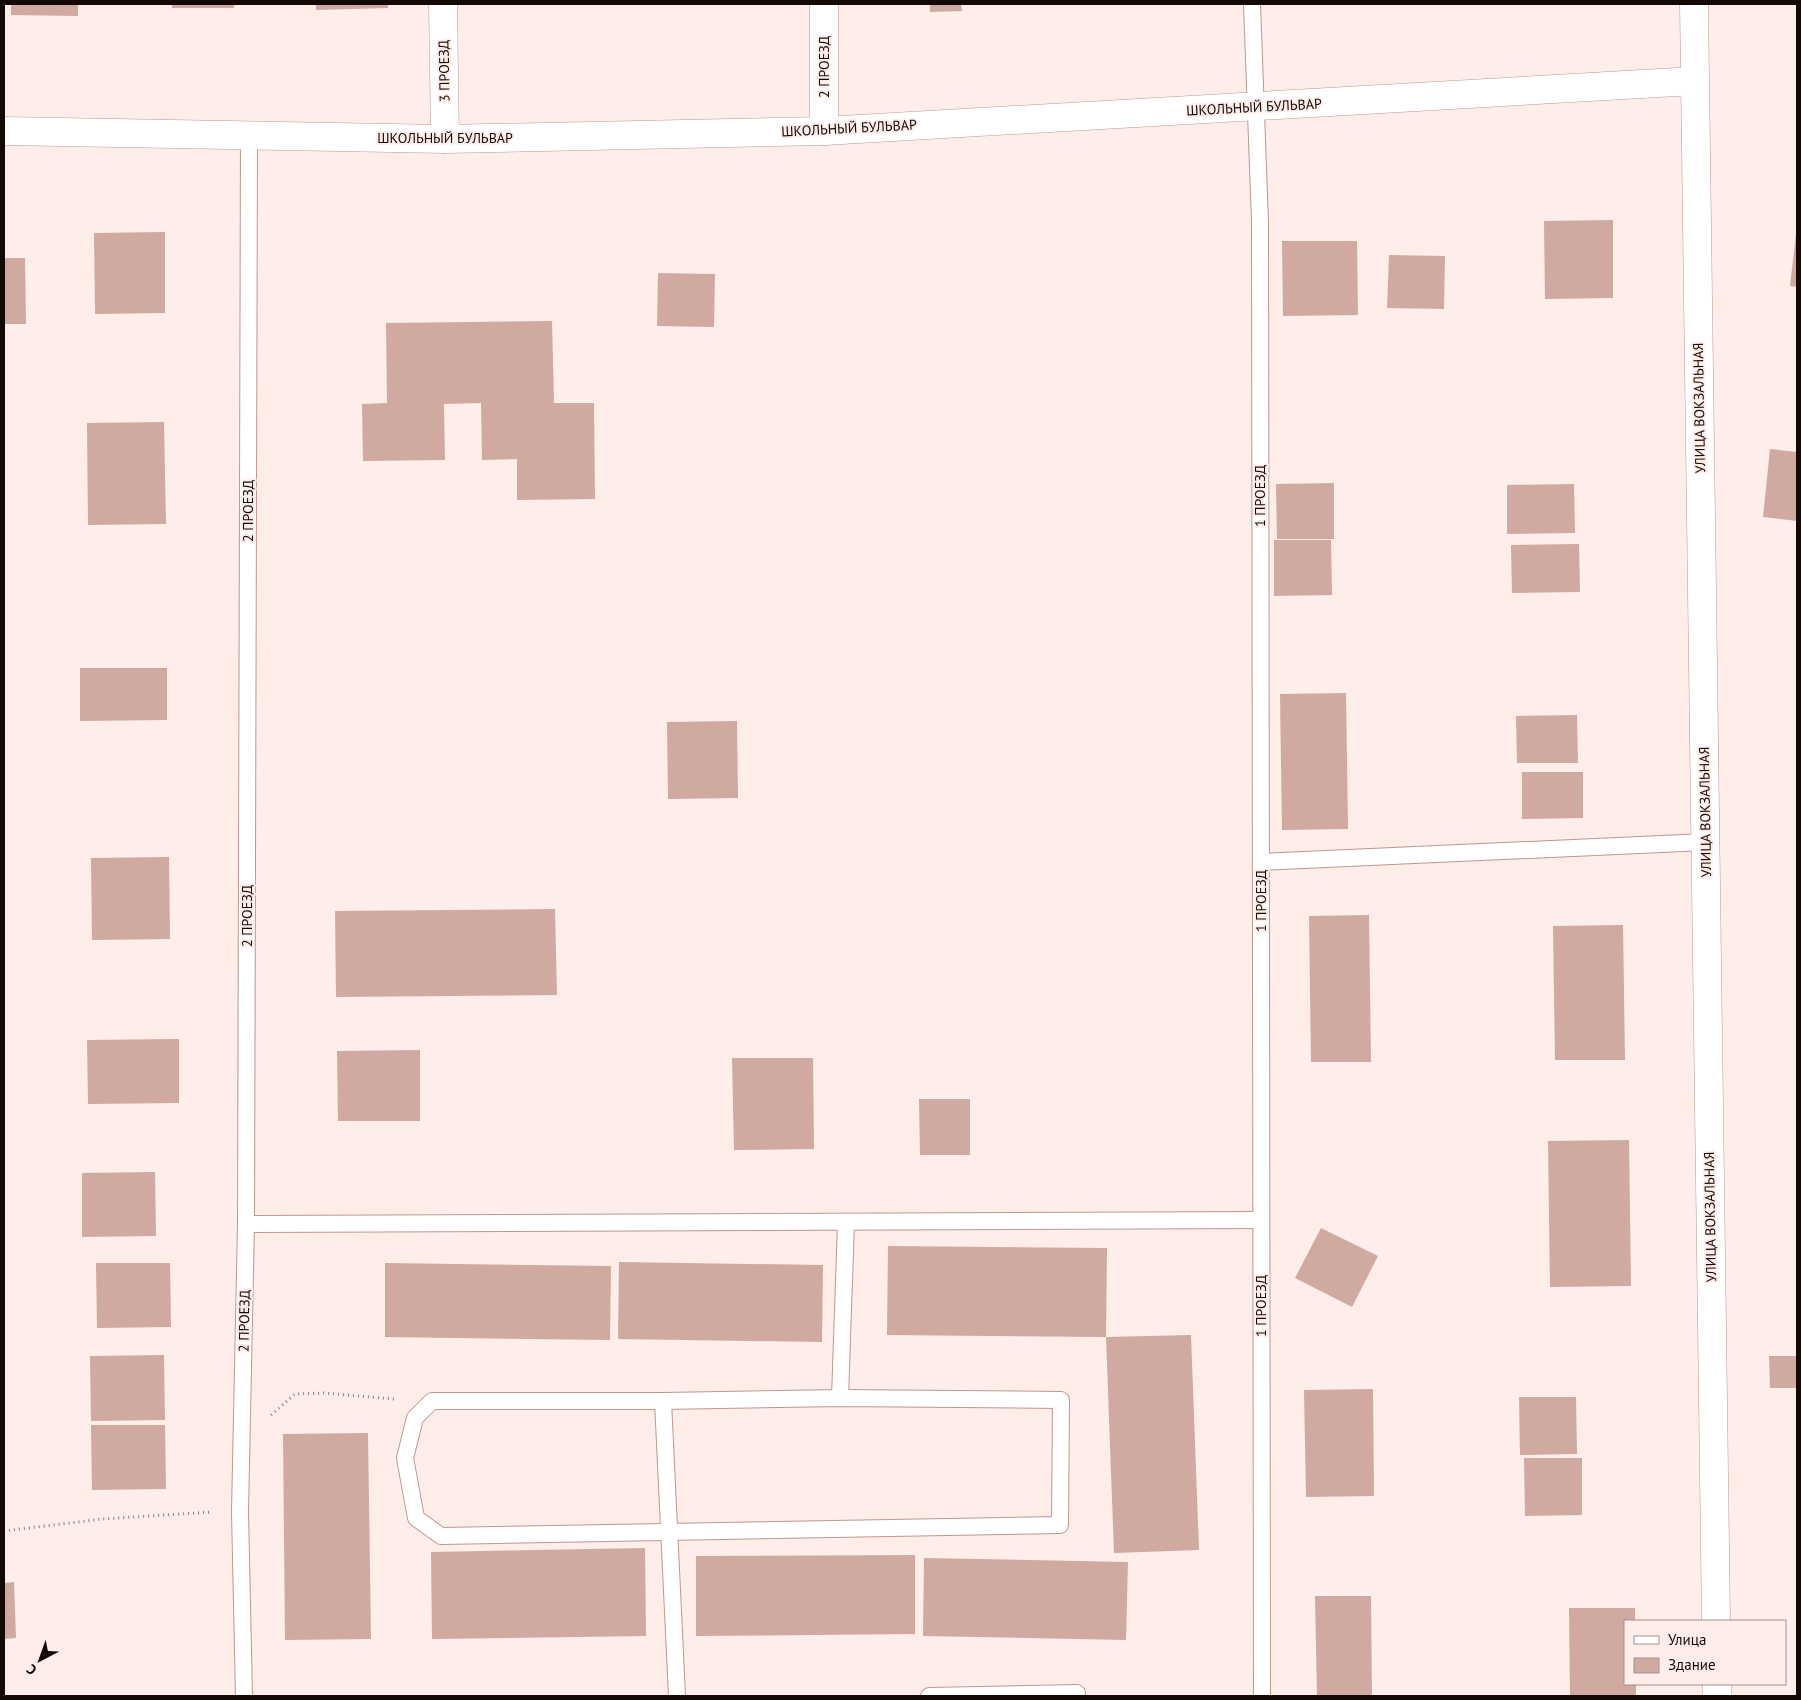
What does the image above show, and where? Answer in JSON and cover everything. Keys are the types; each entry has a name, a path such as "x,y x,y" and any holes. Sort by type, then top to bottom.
{"street":[{"name":"3 ПРОЕЗД","path":"443,4 445,139"},
{"name":"2 ПРОЕЗД","path":"824,4 824,130"},
{"name":"УЛИЦА ВОКЗАЛЬНАЯ","path":"1694,4 1716,1620"},
{"name":"ШКОЛЬНЫЙ БУЛЬВАР","path":"4,131 445,139 824,130 1694,81"}],"lane":[{"name":"1 ПРОЕЗД","path":"1252,4 1254,107 1260,222 1262,1696"},
{"name":"2 ПРОЕЗД","path":"244,1696 240,1512 246,1224 249,136"},
{"path":"1261,862 1705,842"},
{"path":"246,1224 1261,1220"},
{"path":"840,1398 846,1222"},
{"path":"840,1398 1061,1400 1060,1525 441,1536 416,1518 404,1458 415,1418 432,1401 663,1402 840,1398"},
{"path":"663,1402 671,1532 677,1696"},
{"path":"929,1696 1076,1694"}],"path":[{"path":"241,1450 264,1422 295,1394 324,1393 432,1401"},
{"path":"4,1531 102,1519 240,1512"}],"building":[{"path":"11,4 78,4 78,16 11,15"},
{"path":"172,4 234,4 234,8 172,8"},
{"path":"316,4 388,4 388,8 316,10"},
{"path":"930,4 961,4 962,11 930,12"},
{"path":"1613,220 1613,298 1545,299 1544,221"},
{"path":"165,232 165,313 95,314 94,233"},
{"path":"1797,234 1797,287 1790,286"},
{"path":"1282,241 1357,241 1358,315 1283,316"},
{"path":"1389,255 1445,256 1444,309 1387,308"},
{"path":"4,258 25,258 26,324 4,324"},
{"path":"658,273 715,274 714,327 657,326"},
{"path":"552,321 554,403 594,403 595,499 517,500 517,459 482,460 481,403 444,404 445,460 363,461 362,404 387,403 386,323"},
{"path":"164,422 166,524 88,525 87,423"},
{"path":"1770,449 1797,452 1797,521 1763,517"},
{"path":"1334,483 1334,539 1277,539 1276,484"},
{"path":"1574,484 1575,533 1507,534 1507,485"},
{"path":"1274,540 1331,540 1332,595 1274,596"},
{"path":"1579,544 1580,592 1512,593 1511,545"},
{"path":"80,668 167,668 167,720 80,721"},
{"path":"1346,693 1348,829 1282,830 1280,694"},
{"path":"1577,715 1578,763 1517,763 1516,716"},
{"path":"737,721 738,798 668,799 667,722"},
{"path":"1522,772 1583,772 1583,818 1522,819"},
{"path":"169,857 170,939 92,940 91,858"},
{"path":"555,909 557,995 336,997 335,911"},
{"path":"1369,915 1371,1062 1311,1062 1309,916"},
{"path":"1623,925 1625,1060 1555,1060 1553,926"},
{"path":"179,1039 179,1103 88,1104 87,1040"},
{"path":"420,1050 420,1121 338,1121 337,1051"},
{"path":"732,1058 813,1058 814,1149 734,1150"},
{"path":"919,1099 970,1099 970,1155 920,1155"},
{"path":"1629,1140 1631,1286 1550,1287 1548,1141"},
{"path":"155,1172 156,1236 82,1237 82,1173"},
{"path":"1321,1228 1378,1256 1352,1307 1295,1278"},
{"path":"888,1246 1107,1248 1106,1337 887,1335"},
{"path":"619,1262 823,1265 822,1342 618,1339"},
{"path":"96,1263 170,1263 171,1327 97,1328"},
{"path":"385,1263 611,1266 610,1340 385,1337"},
{"path":"1191,1335 1199,1550 1114,1553 1106,1337"},
{"path":"164,1355 165,1420 91,1421 90,1356"},
{"path":"1769,1356 1797,1356 1797,1388 1770,1388"},
{"path":"1373,1389 1374,1496 1306,1497 1304,1390"},
{"path":"1519,1397 1576,1397 1577,1454 1520,1455"},
{"path":"91,1425 165,1425 166,1489 92,1490"},
{"path":"368,1433 371,1639 285,1640 283,1434"},
{"path":"1524,1458 1582,1458 1582,1515 1525,1516"},
{"path":"645,1548 646,1636 432,1639 431,1552"},
{"path":"915,1555 915,1634 696,1636 696,1556"},
{"path":"924,1558 1128,1562 1126,1640 923,1636"},
{"path":"14,1582 16,1638 4,1639 4,1583"},
{"path":"1315,1596 1371,1596 1372,1696 1317,1696"},
{"path":"1569,1608 1635,1608 1635,1620 1624,1620 1624,1685 1636,1685 1636,1696 1570,1696"}]}
